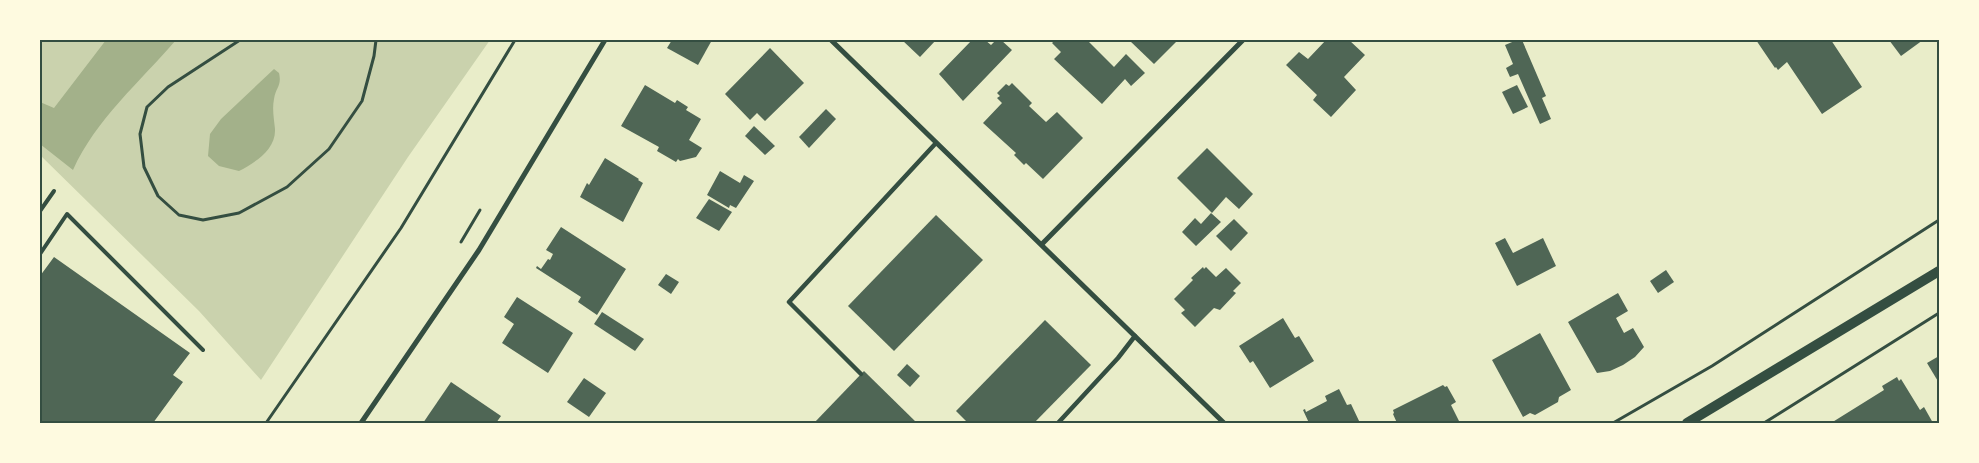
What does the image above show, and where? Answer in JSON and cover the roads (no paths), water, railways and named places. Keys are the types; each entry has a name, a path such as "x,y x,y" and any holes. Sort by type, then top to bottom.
{"main road":[{"path":"1687,423 1939,271"}],"street":[{"path":"361,423 479,250 605,40"},
{"path":"830,40 1224,423"},
{"path":"1042,244 1243,40"},
{"path":"861,374 789,302 936,143"},
{"path":"1058,423 1118,358 1135,336"}],"lane":[{"path":"40,211 54,191"},
{"path":"40,254 67,214 203,350"}]}
